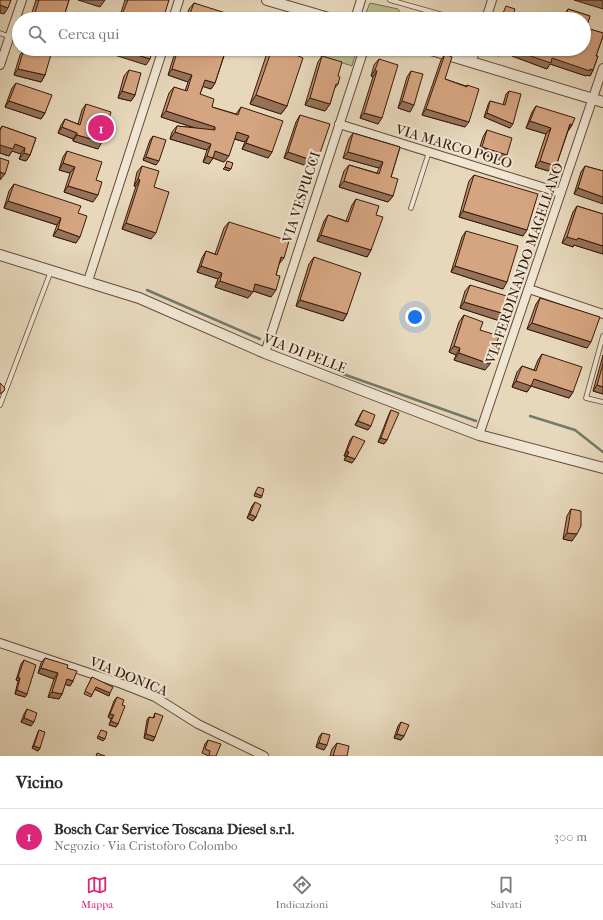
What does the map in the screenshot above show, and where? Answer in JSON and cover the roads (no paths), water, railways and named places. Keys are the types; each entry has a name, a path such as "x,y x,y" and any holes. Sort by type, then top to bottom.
{"street":[{"path":"18,12 22,0"},
{"path":"175,12 179,0"},
{"path":"267,0 308,12"},
{"path":"357,12 361,0"},
{"path":"488,12 492,0"},
{"path":"0,65 12,31"},
{"path":"88,281 161,56"},
{"name":"VIA VESPUCCI","path":"264,353 362,56"},
{"path":"451,56 598,100"},
{"path":"471,62 473,56"},
{"name":"VIA FERDINANDO MAGELLANO","path":"479,435 561,193 598,100 603,68"},
{"name":"VIA MARCO POLO","path":"339,124 561,193"},
{"name":"VIA DI PELLE","path":"0,255 139,298 264,353 479,435 603,468"},
{"path":"529,289 603,314"},
{"name":"VIA DONICA","path":"0,643 122,684 155,697 198,724 264,756"}],"lane":[{"path":"390,0 432,12"},
{"path":"0,33 10,37"},
{"path":"411,208 429,152"},
{"path":"0,405 52,270"},
{"path":"603,336 586,398 603,402"}],"waterway":[{"path":"147,290 260,339"},
{"path":"343,374 476,421"},
{"path":"530,416 575,430 603,452"}],"place":[{"name":"Bosch Car Service Toscana Diesel s.r.l.","path":"101,128"}]}
